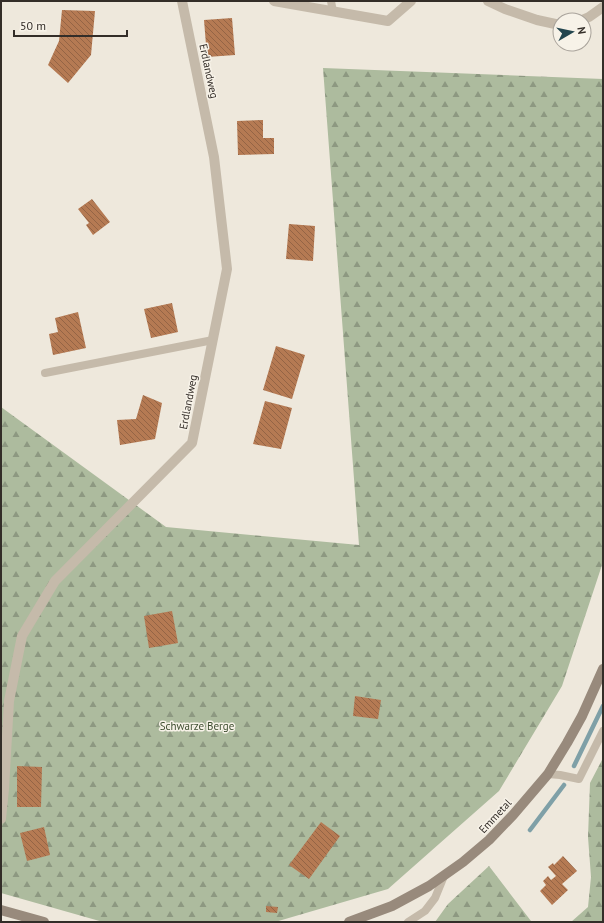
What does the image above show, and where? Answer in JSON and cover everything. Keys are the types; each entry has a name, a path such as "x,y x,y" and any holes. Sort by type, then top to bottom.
{"main road":[{"name":"Emmetal","path":"349,922 392,906 429,886 489,840 514,815 548,774 582,716 603,669"},
{"path":"1,910 44,922"}],"street":[{"name":"Erdlandweg","path":"1,819 9,701 22,636 55,581 192,442 227,269 214,157 182,1"},
{"path":"274,1 388,21 410,1"},
{"path":"488,1 505,9 537,20 552,23"},
{"path":"592,15 603,7"}],"lane":[{"path":"331,1 332,12"},
{"path":"45,373 213,340"},
{"path":"548,774 579,779 603,731"},
{"path":"408,922 425,911 435,898 444,876"}],"green space":[{"name":"Schwarze Berge","path":"323,68 603,79 603,562 562,686 499,791 388,889 275,922 103,922 1,893 1,407 166,527 359,545"},
{"path":"603,758 603,922 571,922 588,907 591,877 588,837 590,783"},
{"path":"489,866 531,921 535,922 435,922 448,904"}],"building":[{"path":"62,10 95,11 91,55 68,83 48,65 59,41"},
{"path":"232,18 235,55 207,57 204,20"},
{"path":"263,120 263,138 274,138 274,154 238,155 237,121"},
{"path":"92,199 110,222 93,235 86,225 89,223 78,209"},
{"path":"289,224 315,226 313,261 286,259"},
{"path":"172,303 178,332 151,338 144,309"},
{"path":"78,312 86,348 53,355 49,334 58,332 55,318"},
{"path":"276,346 305,355 292,399 263,390"},
{"path":"143,395 162,403 155,439 120,445 117,420 136,419"},
{"path":"265,401 292,408 281,449 253,444"},
{"path":"172,611 178,643 149,648 144,616"},
{"path":"355,696 381,700 378,719 353,716"},
{"path":"17,766 42,767 41,807 17,807"},
{"path":"321,822 340,836 309,879 289,865"},
{"path":"44,827 50,855 27,861 20,833"},
{"path":"563,856 577,871 562,884 568,890 552,905 540,891 546,885 543,881 548,876 551,880 556,876 548,867 553,863 554,865"},
{"path":"266,906 278,907 277,913 266,912"}],"waterway":[{"path":"574,766 603,706"},
{"path":"530,830 564,785"}]}
